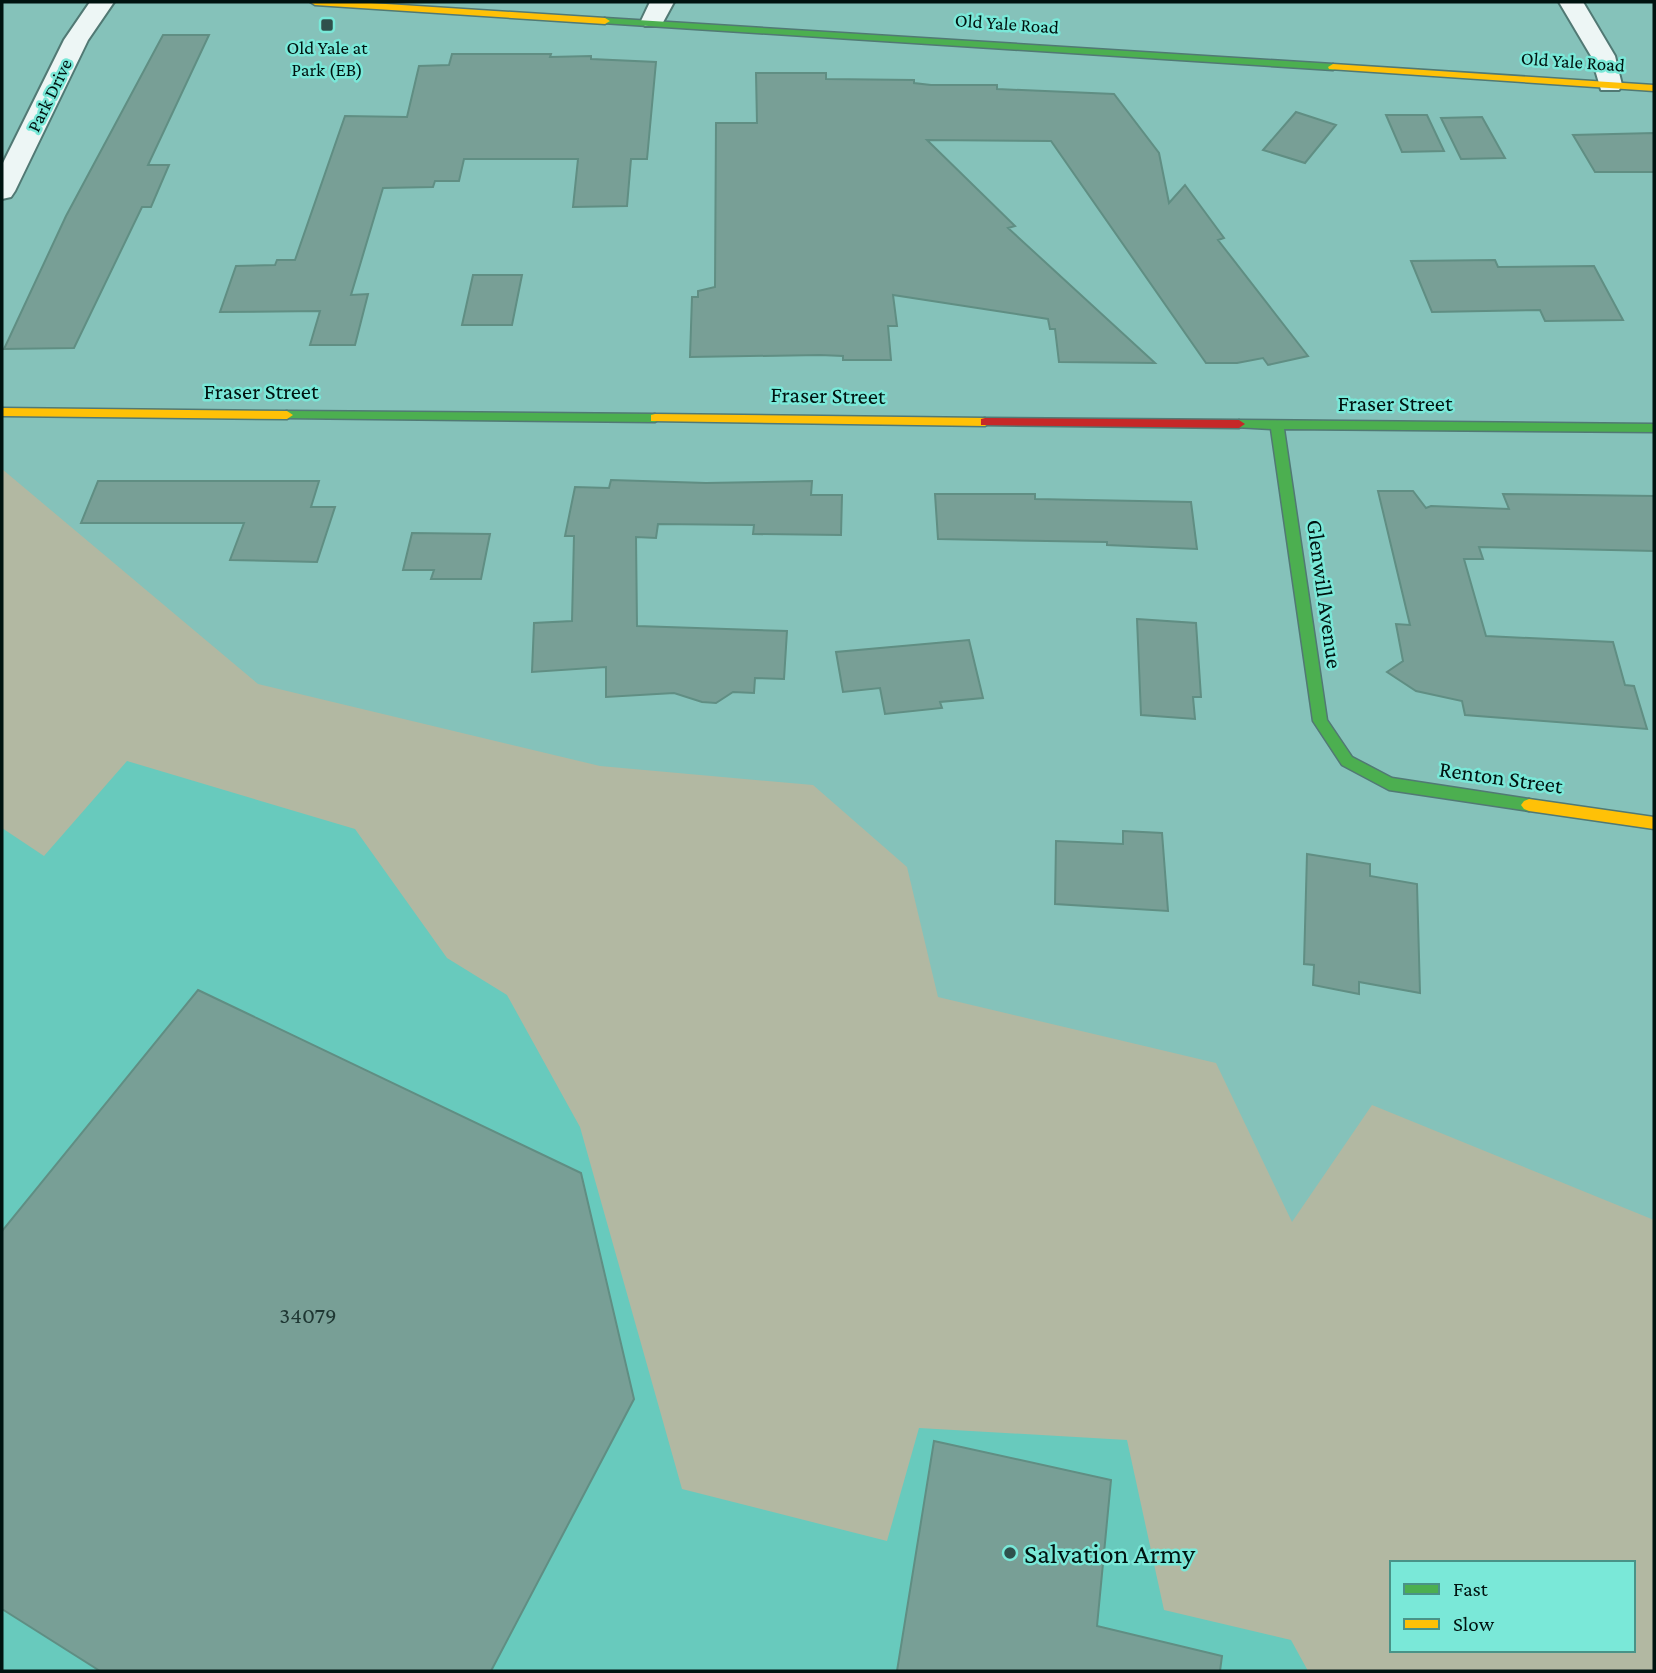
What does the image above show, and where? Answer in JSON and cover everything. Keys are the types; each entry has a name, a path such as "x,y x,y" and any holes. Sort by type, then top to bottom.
{"street":[{"name":"Park Drive","path":"2,191 76,40 102,2"},
{"name":"Old Yale Road","path":"315,2 658,11 1654,88"},
{"path":"1571,2 1603,56 1610,85"},
{"name":"Fraser Street","path":"2,412 1654,428"},
{"name":"Glenwill Avenue","path":"1277,425 1320,721 1347,761"},
{"name":"Renton Street","path":"1347,761 1389,784 1654,823"}],"shaded area":[{"path":"2,469 258,684 600,766 813,785 907,867 938,997 1216,1063 1292,1222 1372,1105 1654,1220 1654,1671 1308,1671 1291,1640 1164,1610 1127,1440 919,1428 887,1541 682,1489 580,1127 507,995 447,958 355,829 127,761 44,856 2,828"},
{"path":"2,568 1252,1347 1380,1671 2,1671"}],"building":[{"path":"163,35 209,35 148,165 169,165 151,207 142,207 74,348 4,349 66,216"},
{"path":"452,54 551,54 550,57 591,56 591,59 656,62 647,159 631,159 627,206 573,207 578,159 464,159 459,181 435,181 433,187 383,188 351,295 368,294 355,345 310,345 320,311 220,312 236,266 275,265 277,260 295,260 345,116 407,117 419,66 449,65"},
{"path":"756,73 826,73 826,79 914,80 914,83 931,85 997,85 997,89 1114,94 1159,153 1169,203 1185,185 1224,238 1218,240 1308,356 1268,365 1263,358 1237,363 1206,363 1051,141 927,140 1015,226 1008,228 1155,363 1059,362 1055,329 1050,329 1048,319 893,295 897,326 888,326 891,360 843,360 843,356 820,355 690,357 692,297 698,297 698,291 715,287 716,123 757,123"},
{"path":"1296,112 1336,125 1305,163 1263,150"},
{"path":"1386,115 1427,115 1444,151 1402,152"},
{"path":"1482,117 1505,158 1461,159 1441,118"},
{"path":"1654,133 1654,172 1595,172 1573,135"},
{"path":"1495,260 1498,267 1594,266 1623,320 1545,321 1540,310 1432,312 1411,261"},
{"path":"473,275 522,275 512,325 462,325"},
{"path":"611,480 706,483 812,481 811,495 842,495 841,535 753,534 754,525 658,524 656,538 636,537 637,626 787,631 784,679 755,678 754,693 733,692 716,703 702,702 674,693 606,697 606,667 532,672 534,623 572,621 574,536 565,536 575,487 609,488"},
{"path":"98,481 319,481 311,507 335,507 317,562 230,560 244,523 81,523"},
{"path":"1378,491 1413,491 1426,508 1509,509 1503,494 1654,496 1654,551 1479,547 1483,559 1464,559 1486,636 1613,642 1625,685 1634,686 1647,729 1465,715 1462,701 1416,691 1387,672 1403,661 1396,624 1410,625"},
{"path":"935,494 1035,494 1035,499 1191,502 1197,549 1107,545 1107,542 938,539"},
{"path":"412,533 490,534 481,579 431,579 434,570 403,570"},
{"path":"1137,619 1196,623 1201,697 1193,697 1195,719 1141,715"},
{"path":"969,640 983,698 940,702 942,708 885,714 880,688 843,692 836,652"},
{"path":"1123,831 1162,833 1168,911 1055,904 1056,841 1123,844"},
{"path":"1307,854 1370,864 1370,876 1417,884 1420,993 1359,982 1359,994 1313,985 1314,965 1304,964"},
{"path":"198,990 581,1173 634,1399 491,1671 100,1671 2,1609 2,1231"},
{"name":"Salvation Army","path":"934,1441 1111,1480 1097,1626 1222,1656 1220,1671 897,1671"}],"traffic: fast":[{"path":"605,21 1333,67"},
{"path":"287,415 655,418"},
{"path":"1239,424 1654,428"},
{"path":"1277,425 1320,721 1347,761 1389,784 1529,805"}],"traffic: slow":[{"path":"315,2 605,21"},
{"path":"1333,67 1654,88"},
{"path":"2,412 287,415"},
{"path":"655,418 985,422"},
{"path":"1529,805 1654,823"}],"traffic: jam":[{"path":"985,422 1239,424"}],"place":[{"name":"Old Yale at Park (EB)","path":"327,25"},
{"name":"Salvation Army","path":"1010,1553"}]}
